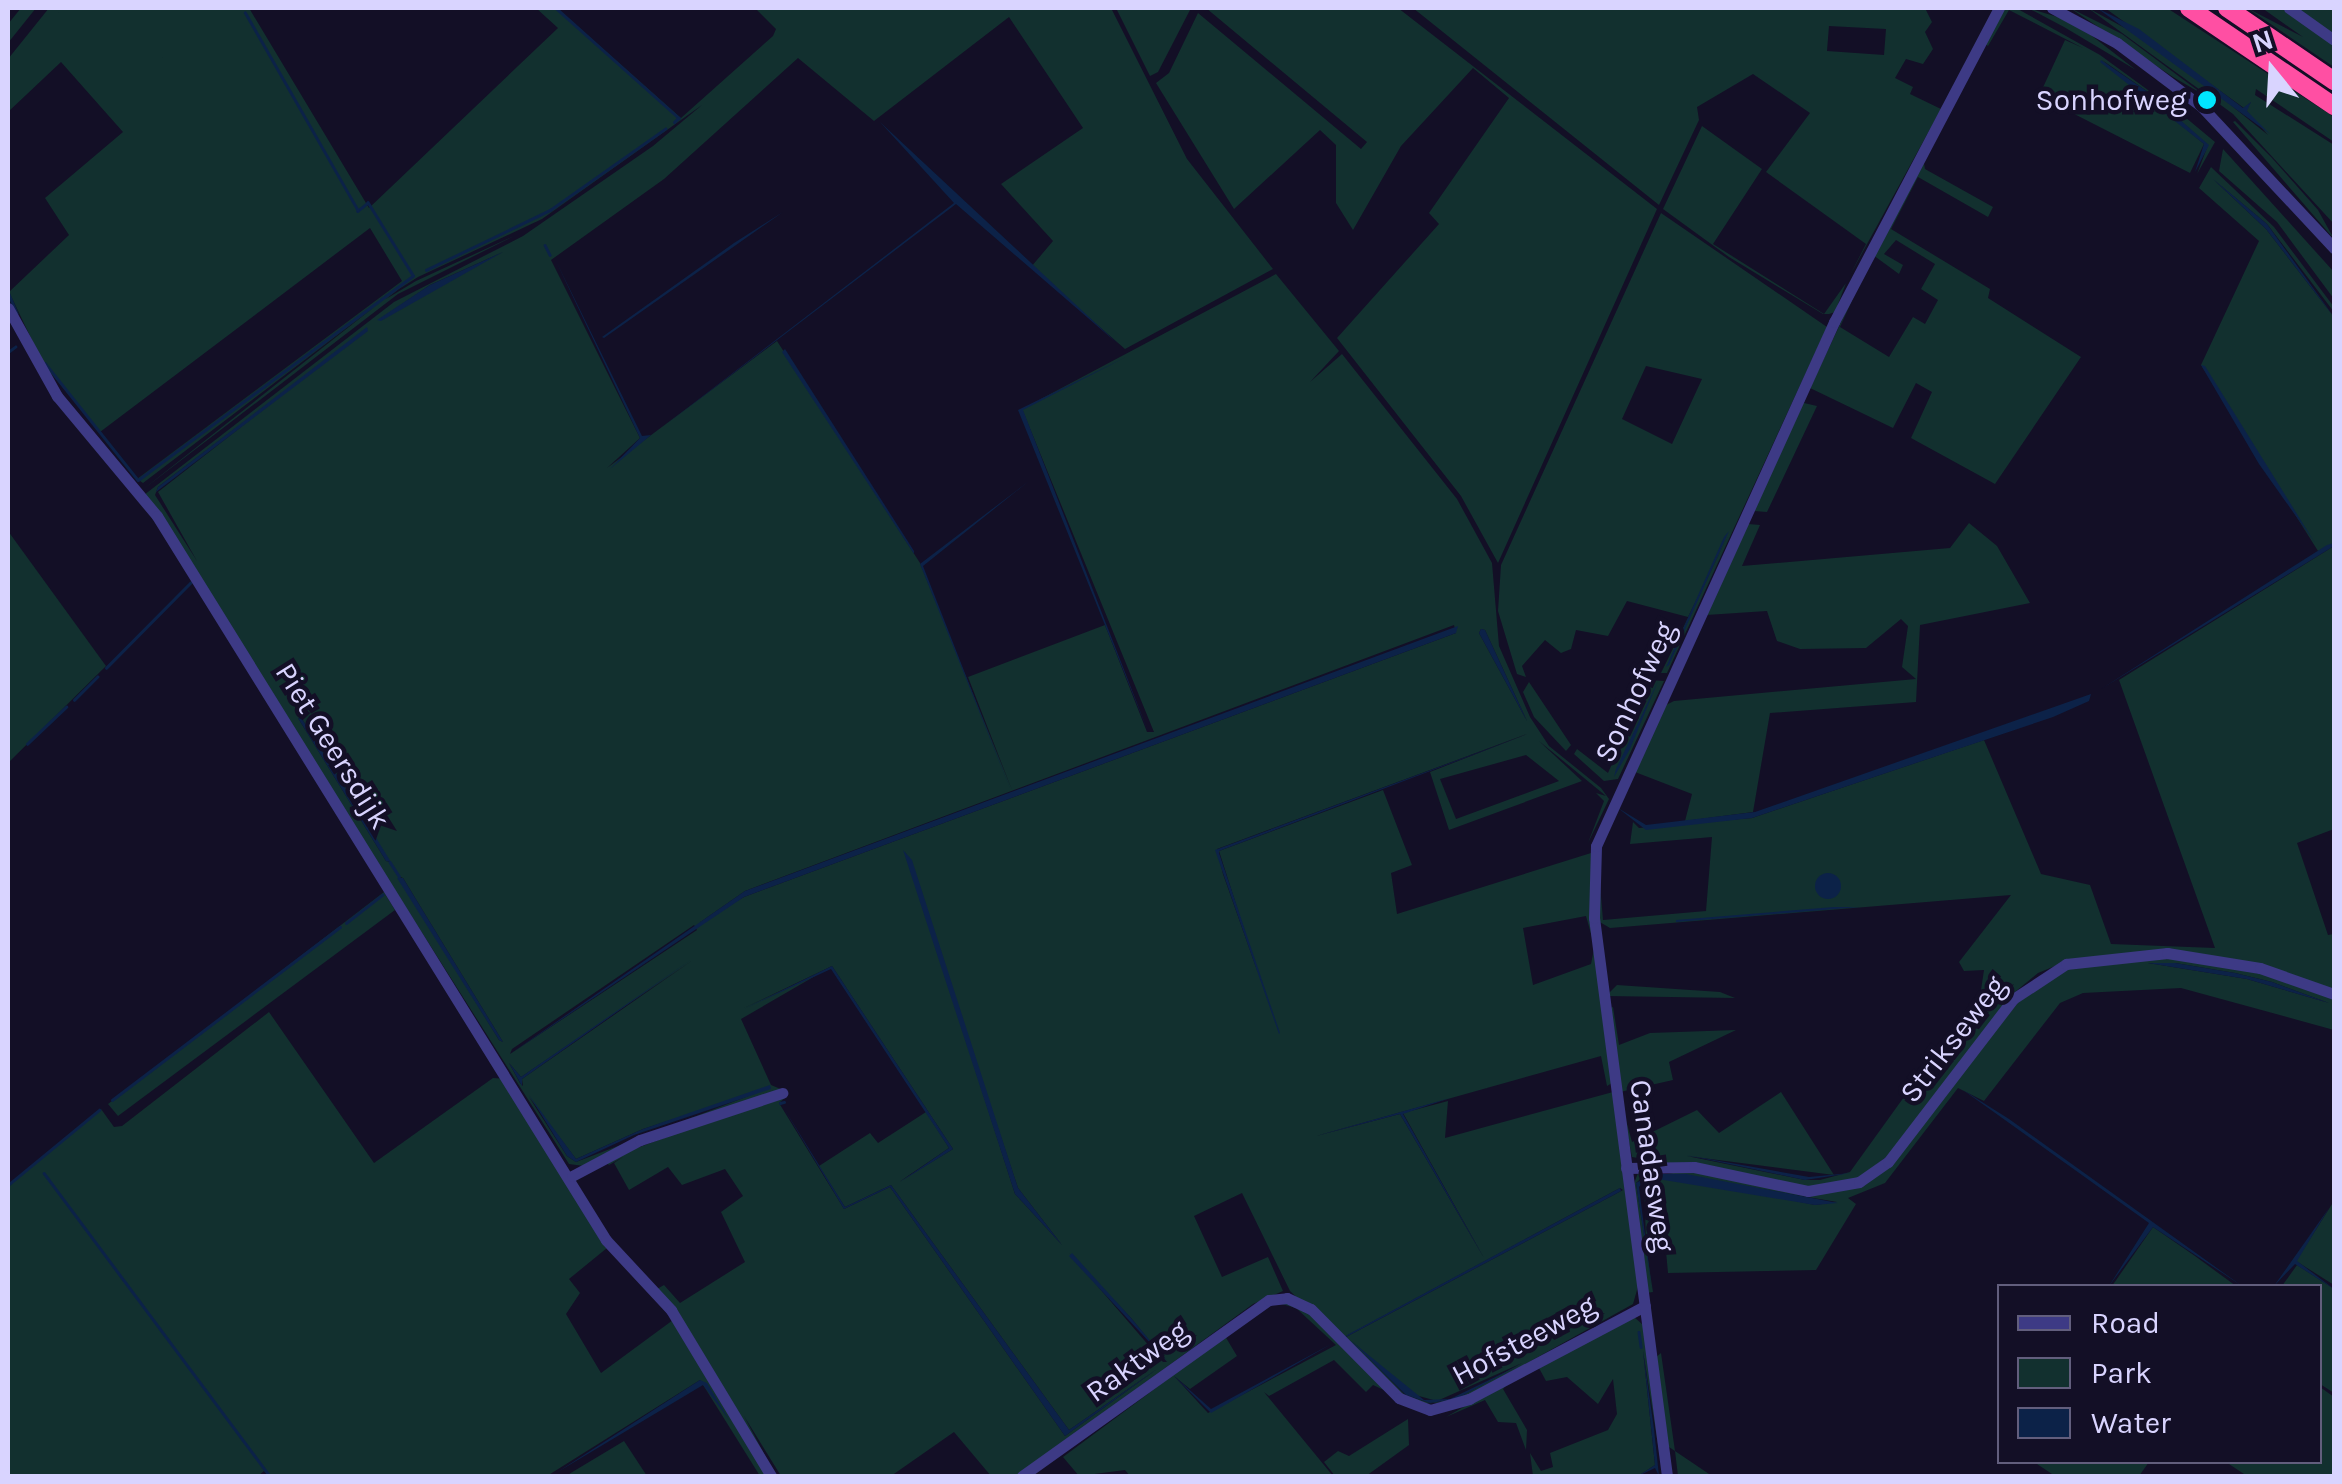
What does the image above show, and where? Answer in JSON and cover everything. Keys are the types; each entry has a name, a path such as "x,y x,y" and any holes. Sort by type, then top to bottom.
{"highway":[{"path":"2189,8 2334,106"},
{"path":"2227,8 2334,80"}],"street":[{"name":"Sonhofweg","path":"1593,863 1616,794 1834,322 1999,8"},
{"path":"2052,8 2067,11 2201,106 2334,248"},
{"path":"2289,8 2334,40"},
{"name":"Piet Geersdijk","path":"8,308 57,396 157,516 572,1176 614,1251 671,1310 771,1476"},
{"name":"Canadasweg","path":"1593,863 1594,918 1666,1476"},
{"name":"Strikseweg","path":"1626,1168 1694,1167 1808,1190 1859,1182 1894,1154 2014,999 2066,964 2167,953 2260,968 2334,994"},
{"path":"572,1176 640,1140 782,1093"},
{"name":"Hofsteeweg","path":"1286,1298 1310,1309 1399,1398 1430,1410 1469,1399 1645,1306"},
{"name":"Raktweg","path":"1022,1476 1252,1308 1286,1298"}],"green space":[{"path":"21,8 36,8 8,43 8,24"},
{"path":"49,8 249,8 369,208 558,28 536,8 557,8 681,118 773,36 776,29 755,8 1111,8 1187,159 1273,269 1125,349 1031,267 1053,241 1001,184 1083,128 1009,17 874,121 798,58 664,179 551,260 640,438 607,468 777,341 920,563 1012,790 968,677 1105,625 1147,732 1154,732 1022,409 1276,274 1339,351 1310,382 1342,354 1457,499 1492,563 1499,646 1530,717 1549,746 1601,788 1609,799 1588,843 1604,801 1596,793 1606,796 1539,741 1582,781 1449,830 1430,772 1527,734 1217,849 1223,874 1258,973 1219,851 1383,790 1412,865 1391,873 1397,914 1591,853 1593,941 1586,916 1523,928 1533,985 1591,964 1594,949 1612,1083 1607,1086 1601,1056 1316,1136 1400,1114 1484,1258 1403,1113 1448,1101 1445,1138 1613,1092 1639,1283 1633,1304 1459,1401 1421,1404 1396,1392 1290,1291 1242,1193 1194,1216 1222,1277 1268,1257 1283,1291 1253,1304 1017,1476 991,1476 954,1432 891,1476 781,1476 744,1416 776,1476 657,1289 664,1285 680,1303 745,1262 721,1212 743,1196 725,1169 682,1185 668,1167 629,1190 614,1163 623,1157 609,1165 604,1160 779,1096 786,1097 779,1103 844,1209 890,1187 1065,1436 1157,1369 1069,1430 891,1185 845,1207 819,1166 870,1133 878,1143 926,1112 949,1148 899,1182 953,1149 832,966 744,1008 822,972 741,1019 771,1085 783,1090 637,1139 584,1166 569,1164 144,495 394,302 523,236 653,146 702,105 542,219 399,289 386,299 516,235 398,294 141,491 378,304 143,483 137,479 402,281 370,228 100,432 44,365 9,292 69,235 45,198 123,132 61,62 8,112 8,59","holes":["503,252 414,297 377,321 430,285","369,327 158,492 197,561 155,495 158,487","1454,625 1456,633 744,897 699,923 745,891","1481,629 1485,630 1527,721 1479,633","298,718 302,719 390,862","1526,755 1559,781 1456,819 1440,779","905,850 1018,1188 1062,1245 1015,1194","398,876 403,878 503,1042","694,925 697,930 510,1054","693,960 522,1079 523,1086 509,1063 521,1077","772,1087 576,1162 567,1156 529,1097 576,1159 643,1129","1620,1188 1623,1190 1346,1337","1069,1253 1131,1318 1167,1362","1353,1342 1408,1393 1437,1401 1522,1363 1456,1399 1430,1403 1405,1395"]},
{"path":"1116,8 1191,8 1158,72 1150,76"},
{"path":"1206,8 1398,8 1657,209 1498,563 1461,496 1337,338 1439,224 1429,213 1509,98 1473,68 1401,146 1353,230 1336,203 1336,145 1320,130 1234,209 1156,83 1169,73 1198,13 1361,149 1367,142"},
{"path":"1413,8 1925,8 1932,22 1925,32 1933,49 1923,64 1906,59 1895,78 1913,87 1910,94 1941,109 1849,277 1866,244 1766,172 1810,113 1753,74 1697,107 1699,120 1659,205","holes":["1829,26 1886,29 1884,55 1827,51"]},
{"path":"2002,8 2016,8 2100,55 2215,142 2197,174 2208,145 2148,92 2102,60 2204,144 2190,173 2039,96 2065,40 2083,48 2009,10 1988,46 1984,43"},
{"path":"2028,8 2074,22 2136,70 2064,27"},
{"path":"2070,8 2122,34 2204,95 2173,77"},
{"path":"2088,8 2156,45 2268,135 2246,110 2251,102 2244,108 2105,8 2167,8 2334,117 2334,142 2256,89 2255,95 2334,145 2334,224 2233,114"},
{"path":"2247,8 2303,37 2262,8 2334,8 2334,67"},
{"path":"2233,122 2272,158 2318,210 2334,239"},
{"path":"1702,126 1762,169 1713,244 1824,314 1729,257 1663,209"},
{"path":"2223,149 2334,272 2334,299 2277,222 2219,171"},
{"path":"1923,158 1925,169 1993,207 1988,217 1918,177 1891,229 1990,289 1988,298 2081,357 1995,484 1911,438 1932,392 1916,383 1893,428 1810,388 1868,265 1840,327 1889,357 1913,317 1925,324 1938,300 1921,289 1935,264 1896,240 1884,254 1903,265 1899,274 1873,255"},
{"path":"2211,167 2274,227 2334,307 2334,312 2267,224 2214,180 2266,229 2334,317 2334,543 2318,551 2201,365 2259,241 2199,188"},
{"path":"1661,213 1827,327 1667,673 1661,673 1730,532 1688,617 1627,601 1608,636 1576,630 1571,649 1561,653 1545,640 1522,666 1526,677 1517,674 1498,611 1501,565","holes":["1646,366 1702,379 1672,444 1622,419"]},
{"path":"1846,283 1835,312 1824,314"},
{"path":"1806,397 1804,403 1817,406 1767,512 1754,511"},
{"path":"1969,523 1997,546 2030,603 1920,625 1916,702 1770,713 1753,812 1685,821 1692,794 1635,772 1666,705 1674,701 1916,679 1902,667 1908,626 1901,619 1866,648 1800,649 1777,641 1767,611 1706,615 1748,524 1760,525 1742,566 1950,548"},
{"path":"8,531 106,666 8,763"},
{"path":"2334,546 2334,829 2297,843 2328,935 2334,934 2334,991 2164,950 2072,959 2038,973 2015,992 1894,1151 1859,1178 1815,1188 1632,1157 1621,1102 1632,1142 1697,1110 1719,1133 1781,1092 1834,1175 1687,1156 1805,1180 1820,1180 1850,1172 1981,990 1984,970 1964,971 1959,962 2011,895 1610,928 1598,921 1600,884 1603,920 1706,911 1712,837 1630,844 1633,822 1639,828 1752,818 1984,740 2041,874 2090,885 2111,944 2215,948 2119,680"},
{"path":"1649,680 1664,681 1618,779 1604,781 1574,754 1577,749 1608,773"},
{"path":"1529,682 1571,745 1566,751 1534,717 1523,692"},
{"path":"384,892 395,910 118,1116 108,1104"},
{"path":"2130,956 2193,959 2288,980 2334,997 2334,1030 2181,988 2083,993 2060,1003 1984,1101 1958,1088 1885,1183 1848,1198 1856,1204 1816,1270 1668,1273 1665,1240 1646,1241 1644,1182 1675,1177 1815,1205 1837,1202 1650,1170 1636,1183 1653,1292 1646,1293 1633,1186 1638,1173 1661,1167 1687,1169 1808,1194 1863,1183 1888,1166 2032,985 2059,969","holes":["2148,963 2175,963 2272,982 2329,1003 2247,979"]},
{"path":"1617,985 1720,992 1735,998 1606,996"},
{"path":"1613,1007 1619,1045 1650,1033 1736,1030 1669,1062 1673,1080 1620,1092 1608,1009"},
{"path":"269,1012 374,1163 493,1078 508,1079 607,1248 569,1279 580,1293 566,1314 601,1373 673,1320 768,1476 760,1476 700,1380 547,1476 269,1476 264,1471 258,1476 8,1476 8,1187 101,1109 114,1127 122,1126"},
{"path":"2334,1201 2334,1285 2296,1261"},
{"path":"2153,1227 2233,1284 2113,1284"},
{"path":"2297,1265 2334,1289 2334,1393 2322,1385 2322,1284 2283,1284"},
{"path":"1279,1302 1303,1308 1388,1392 1373,1385 1366,1392 1334,1360 1269,1396 1264,1392 1333,1476 1130,1476 1125,1470 1079,1476 1063,1457 1168,1379 1031,1476 1225,1336 1237,1356 1190,1389 1174,1376 1208,1413 1336,1345 1296,1308 1278,1303 1254,1311"},
{"path":"1633,1316 1643,1325 1663,1476 1643,1351 1655,1465 1638,1476 1533,1476 1530,1453 1541,1471 1553,1467 1550,1453 1608,1430 1617,1414 1613,1379 1598,1404 1567,1377 1546,1381 1539,1368"},
{"path":"1661,1353 1675,1451 1666,1445 1655,1358"},
{"path":"1511,1380 1503,1389 1527,1430 1526,1450 1516,1423 1498,1422 1485,1400 1446,1417"},
{"path":"2322,1388 2334,1397 2334,1476 2247,1476 2229,1464 2322,1464"},
{"path":"1408,1419 1409,1445 1366,1476 1335,1476 1324,1462 1338,1451 1349,1456"},
{"path":"624,1441 647,1476 566,1476 574,1471"},
{"path":"1675,1451 1712,1476 1678,1476"},
{"path":"2037,1464 2148,1464 2139,1476 2055,1476"}],"water":[{"path":"2097,8 2139,29 2243,108 2251,102 2247,111 2270,134"},
{"path":"2100,62 2148,92 2209,145 2195,172 2204,144"},
{"path":"880,122 1118,344 956,204 660,429 954,203"},
{"path":"2213,179 2267,224 2334,317 2266,229"},
{"path":"783,212 604,338 602,337 734,243"},
{"path":"503,252 381,321 377,320 430,285"},
{"path":"555,259 642,436 651,435 610,469 640,438"},
{"path":"367,327 368,331 156,492 158,487"},
{"path":"785,349 914,551 914,554 782,352"},
{"path":"1126,357 1023,410 1149,734 1018,410"},
{"path":"2201,365 2205,366 2315,543 2259,464"},
{"path":"1029,481 923,566 1011,791 920,564"},
{"path":"1729,531 1669,665 1666,667 1724,537"},
{"path":"2327,545 2334,546 2101,689"},
{"path":"1458,626 1456,633 744,897 510,1054 745,891"},
{"path":"1485,630 1527,721 1479,633"},
{"path":"1658,681 1630,749 1614,777 1616,769"},
{"path":"2091,694 2089,701 2053,717 1752,818 1646,830 1618,808 1646,825 1755,812"},
{"path":"298,718 302,719 391,862 386,861"},
{"path":"1528,734 1219,851 1279,1034 1215,850"},
{"path":"903,850 912,860 1018,1188 1062,1245 1015,1194"},
{"path":"1828,873 1837,877 1841,886 1837,895 1828,899 1819,895 1815,886 1819,877"},
{"path":"397,878 403,878 503,1042 499,1040"},
{"path":"1859,907 1676,922 1676,920"},
{"path":"692,959 522,1079 522,1086 509,1063 521,1077"},
{"path":"2148,963 2175,963 2235,973 2329,1003 2247,979"},
{"path":"832,966 953,1149 900,1182 949,1148 831,969 744,1009"},
{"path":"770,1085 771,1089 634,1135 576,1162 567,1156 529,1095 576,1159 643,1129"},
{"path":"1963,1090 2239,1284 2153,1227 2110,1284 2149,1223"},
{"path":"1450,1098 1403,1114 1484,1258 1400,1114 1316,1136"},
{"path":"783,1107 845,1207 891,1185 1069,1430 1157,1369 1065,1436 890,1187 844,1209"},
{"path":"1686,1155 1809,1177 1851,1173 1805,1180"},
{"path":"1658,1174 1686,1174 1838,1203 1815,1205 1658,1179"},
{"path":"1650,1175 1639,1187 1652,1290 1636,1183"},
{"path":"1620,1188 1621,1191 1346,1337 1347,1335"},
{"path":"2329,1208 2297,1261 2334,1289 2295,1264 2275,1284"},
{"path":"1072,1253 1131,1318 1168,1362 1069,1256"},
{"path":"1350,1340 1424,1400 1450,1399 1522,1364 1456,1399 1430,1403 1406,1395"},
{"path":"1333,1343 1211,1413 1174,1376 1211,1409"},
{"path":"1643,1351 1659,1476 1655,1468 1638,1476 1655,1465"},
{"path":"700,1380 707,1383 730,1421 703,1385 556,1473"}],"waterway":[{"path":"556,8 679,118 675,122"},
{"path":"45,363 138,480 413,276 368,203 358,211 245,13"},
{"path":"426,270 550,210 665,129"},
{"path":"545,245 550,255"},
{"path":"8,292 17,313"},
{"path":"8,352 15,347"},
{"path":"106,668 190,583"},
{"path":"74,700 97,677"},
{"path":"27,744 66,707"},
{"path":"390,862 399,876"},
{"path":"346,923 382,895"},
{"path":"112,1100 340,927"},
{"path":"780,1103 784,1102"},
{"path":"8,1185 99,1110"},
{"path":"44,1173 270,1476"},
{"path":"1639,1332 1641,1347"}],"place":[{"name":"Sonhofweg","path":"2207,100"}]}
